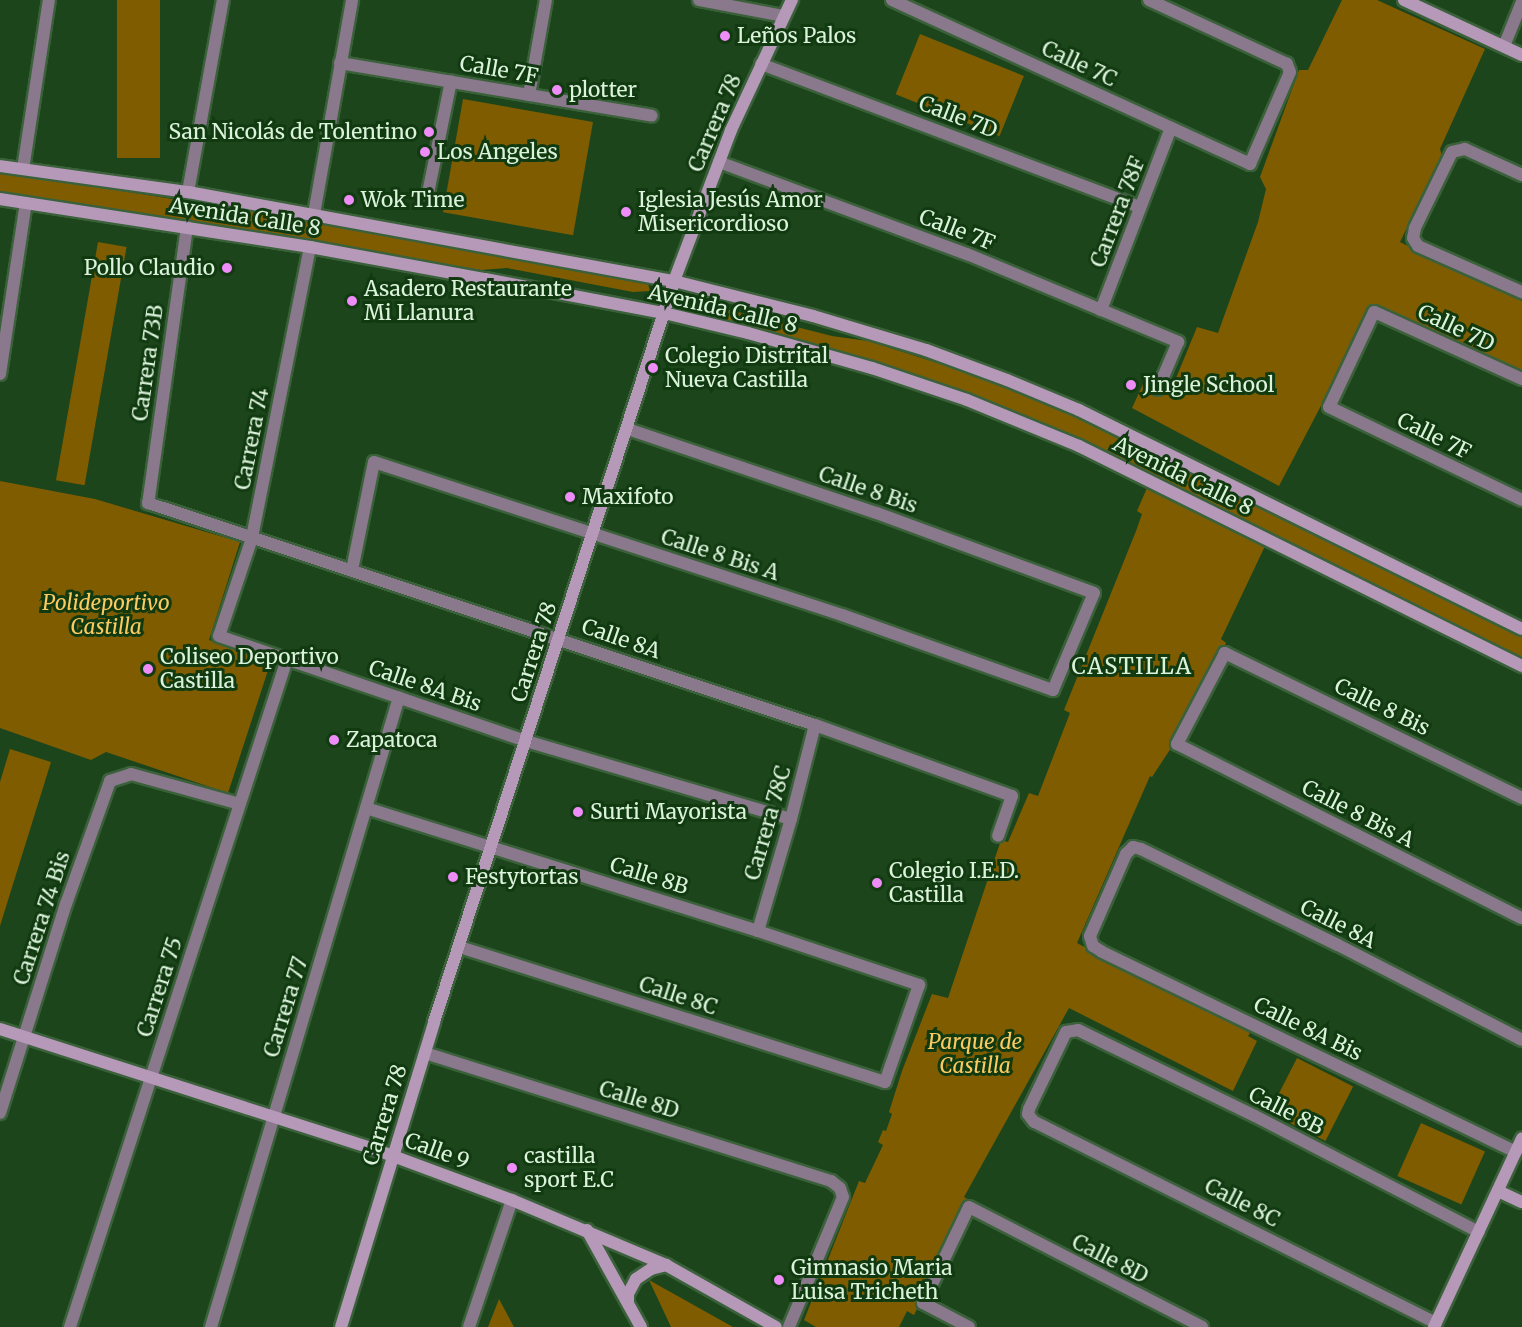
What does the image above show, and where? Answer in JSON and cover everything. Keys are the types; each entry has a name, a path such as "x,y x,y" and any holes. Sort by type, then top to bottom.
{"street":[{"path":"23,169 50,0"},
{"path":"188,192 223,0"},
{"path":"314,214 352,0"},
{"path":"529,95 546,0"},
{"path":"699,0 784,16"},
{"name":"Carrera 78","path":"341,1327 425,1053 674,281 719,162 761,64 792,0"},
{"name":"Calle 7C","path":"892,0 1250,164 1290,72 1287,64 1149,0"},
{"path":"1404,0 1522,55"},
{"path":"1504,46 1522,2"},
{"name":"Calle 7F","path":"340,63 652,116"},
{"name":"Calle 7D","path":"761,64 1140,207"},
{"path":"429,193 451,81"},
{"name":"Carrera 78F","path":"1101,310 1171,128"},
{"path":"1522,175 1465,149 1457,150 1449,156 1414,228 1413,238 1418,246 1522,292"},
{"name":"Calle 7F","path":"719,162 967,254 1178,342 1158,389"},
{"name":"Avenida Calle 8","path":"0,165 188,192 674,281 813,316 926,350 1040,393 1195,466 1522,630"},
{"name":"Avenida Calle 8","path":"0,200 310,247 664,314 748,333 872,368 1013,418 1141,476 1522,666"},
{"path":"0,374 26,203"},
{"name":"Carrera 73B","path":"148,503 187,227"},
{"name":"Carrera 74","path":"219,636 252,538 310,247"},
{"name":"Calle 7D","path":"1329,407 1374,312 1522,380"},
{"name":"Calle 7F","path":"1329,407 1522,500"},
{"name":"Calle 8 Bis","path":"628,429 876,513 1094,593 1053,690"},
{"name":"Calle 8 Bis A","path":"352,570 374,462 842,615 1053,690"},
{"name":"Calle 8A","path":"148,503 814,725 1012,796 998,836"},
{"name":"Calle 8A Bis","path":"219,636 526,741 791,819"},
{"name":"Calle 8 Bis","path":"1177,744 1225,653 1522,798"},
{"name":"Carrera 75","path":"70,1327 287,659"},
{"name":"Carrera 77","path":"211,1327 399,698"},
{"name":"Carrera 78C","path":"758,931 791,819 814,725"},
{"name":"Calle 8 Bis A","path":"1177,744 1522,918"},
{"name":"Carrera 74 Bis","path":"0,1113 104,793 110,781 131,774 240,804"},
{"name":"Calle 8B","path":"366,808 758,931 919,985 885,1082"},
{"name":"Calle 8A","path":"1090,936 1126,854 1133,847 1338,945 1522,1040"},
{"name":"Calle 8A Bis","path":"1090,936 1093,946 1101,951 1516,1152"},
{"name":"Calle 8C","path":"459,947 885,1082"},
{"name":"Calle 9","path":"0,1029 393,1156 513,1200 666,1265 776,1327"},
{"name":"Calle 8B","path":"1030,1118 1029,1109 1066,1032 1073,1029 1255,1116 1479,1232"},
{"name":"Calle 8D","path":"425,1053 831,1181 840,1188 843,1197 789,1327"},
{"name":"Calle 8C","path":"1030,1118 1435,1325"},
{"path":"1435,1325 1522,1138"},
{"path":"1498,1191 1522,1202"},
{"path":"470,1327 513,1200"},
{"name":"Calle 8D","path":"969,1327 923,1303 969,1207 1202,1327"},
{"path":"587,1230 641,1327"},
{"path":"628,1303 628,1294 636,1278 651,1269 666,1265"}],"green space":[{"path":"117,0 160,0 160,158 117,158"},
{"path":"1342,0 1377,0 1485,49 1440,149 1442,156 1400,242 1522,301 1522,371 1374,306 1329,402 1324,400 1279,486 1132,408 1143,384 1160,390 1174,383 1197,327 1218,333 1258,222 1266,189 1260,177 1299,70 1308,70"},
{"path":"920,34 1024,76 999,136 896,94"},
{"path":"463,99 593,122 573,235 443,212"},
{"path":"0,172 237,209 635,280 648,284 650,291 633,292 507,268 481,270 185,220 0,192"},
{"path":"98,242 127,247 85,485 56,480"},
{"path":"710,305 832,336 868,341 966,372 1061,410 1153,452 1522,637 1522,658 1120,458 1023,415 910,373 702,314 702,307"},
{"name":"Polideportivo Castilla","path":"0,481 95,499 240,542 209,640 271,661 228,793 106,752 91,760 0,728"},
{"name":"Parque de Castilla","path":"1147,488 1265,546 1221,639 1226,643 1173,745 1152,777 1150,776 1077,943 1250,1033 1248,1036 1257,1041 1233,1091 1069,1008 964,1197 971,1201 914,1315 907,1311 899,1327 816,1327 804,1320 859,1181 865,1183 883,1145 878,1142 883,1130 886,1131 892,1114 889,1112 902,1071 932,994 948,998 1001,840 1008,842 1029,793 1038,796 1070,713 1064,710 1136,531 1142,514 1137,511"},
{"path":"10,749 51,762 0,926 0,782"},
{"path":"1297,1058 1353,1087 1325,1141 1269,1112"},
{"path":"1421,1123 1485,1151 1461,1204 1397,1176"},
{"path":"649,1280 733,1327 671,1327"},
{"path":"499,1299 514,1327 488,1327"}],"place":[{"name":"Leños Palos","path":"725,36"},
{"name":"plotter","path":"557,90"},
{"name":"San Nicolás de Tolentino","path":"429,132"},
{"name":"Los Angeles","path":"425,152"},
{"name":"Wok Time","path":"349,200"},
{"name":"Iglesia Jesús Amor Misericordioso","path":"626,212"},
{"name":"Pollo Claudio","path":"227,268"},
{"name":"Asadero Restaurante Mi Llanura","path":"352,301"},
{"name":"Colegio Distrital Nueva Castilla","path":"653,368"},
{"name":"Jingle School","path":"1131,385"},
{"name":"Maxifoto","path":"570,497"},
{"name":"Coliseo Deportivo Castilla","path":"148,669"},
{"name":"Zapatoca","path":"334,740"},
{"name":"Surti Mayorista","path":"578,812"},
{"name":"Festytortas","path":"453,877"},
{"name":"Colegio I.E.D. Castilla","path":"877,883"},
{"name":"castilla sport E.C","path":"512,1168"},
{"name":"Gimnasio Maria Luisa Tricheth","path":"779,1280"}],"district":[{"name":"CASTILLA","path":"1132,667"}]}
